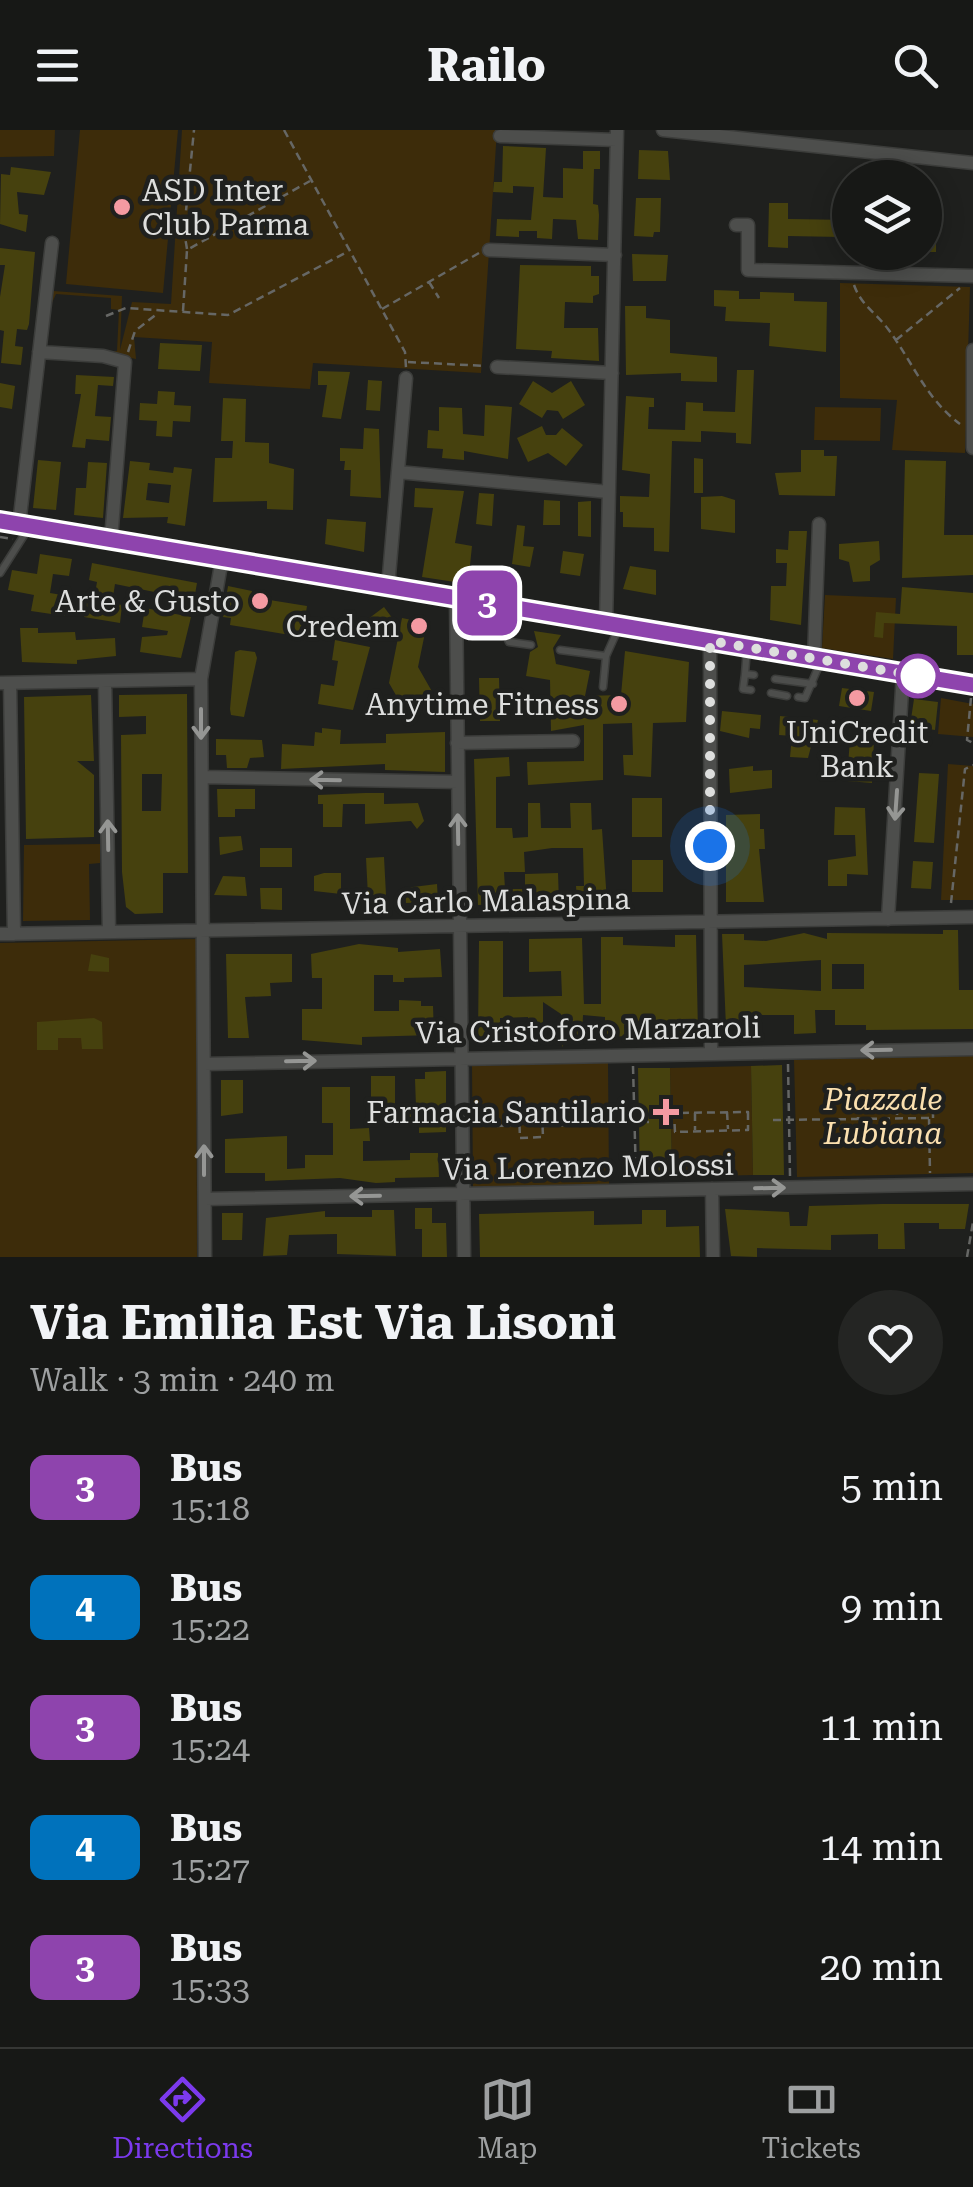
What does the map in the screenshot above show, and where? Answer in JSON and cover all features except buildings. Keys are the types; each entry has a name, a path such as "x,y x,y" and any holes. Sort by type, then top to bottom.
{"main road":[{"path":"10,523 903,673 972,691"}],"street":[{"path":"663,130 973,163"},
{"path":"500,136 617,135 610,492 613,624"},
{"path":"736,224 748,226 748,270 973,276"},
{"path":"10,523 39,352 52,243"},
{"path":"489,250 616,255"},
{"path":"973,350 973,448"},
{"path":"39,352 103,356 125,362 110,540"},
{"path":"496,367 612,374"},
{"path":"388,586 406,378"},
{"path":"398,472 610,492"},
{"path":"817,659 819,524"},
{"path":"205,1257 201,679 222,559"},
{"path":"456,598 464,1257"},
{"path":"710,641 711,1054"},
{"path":"888,919 903,673"},
{"path":"7,934 5,683 201,679"},
{"path":"105,681 109,932"},
{"path":"458,743 573,742"},
{"path":"202,777 458,782"},
{"name":"Via Carlo Malaspina","path":"7,934 973,917"},
{"name":"Via Cristoforo Marzaroli","path":"204,1064 973,1048"},
{"name":"Via Lorenzo Molossi","path":"204,1199 973,1184"},
{"path":"712,1190 713,1257"}],"lane":[{"path":"0,572 10,523"},
{"path":"494,604 510,642 532,645"},
{"path":"603,686 613,624"},
{"path":"747,647 749,675 743,689 751,690"},
{"path":"560,650 606,656"},
{"path":"798,697 805,698 813,684 817,659"},
{"path":"775,679 813,684"},
{"path":"771,693 787,696"}],"path":[{"path":"182,313 187,250 184,230 194,130"},
{"path":"284,130 407,362 406,378"},
{"path":"187,250 311,181"},
{"path":"106,316 126,308 228,315 349,250"},
{"path":"380,310 489,250"},
{"path":"854,273 857,294 895,341 931,396 958,423 971,428"},
{"path":"428,282 439,298"},
{"path":"895,341 960,288"},
{"path":"127,358 135,332 162,311"},
{"path":"228,315 228,322"},
{"path":"407,362 482,366"},
{"path":"972,691 967,740 973,743"},
{"path":"949,918 965,769 973,765"},
{"path":"788,1052 791,1188"},
{"path":"633,1055 636,1181"},
{"path":"774,1120 858,1119 897,1118 933,1118 933,1096 858,1097 858,1119"},
{"path":"897,1097 897,1118"},
{"path":"695,1112 696,1131"},
{"path":"695,1112 748,1112 748,1130 675,1132 674,1113 695,1112"},
{"path":"727,1112 728,1130"},
{"path":"542,1113 543,1126 543,1137 520,1138 519,1114 542,1113"},
{"path":"928,1118 930,1185"},
{"path":"543,1126 649,1122"},
{"path":"497,1126 519,1126"},
{"path":"967,1257 973,1222"}],"green space":[{"path":"0,130 55,130 54,156 0,157"},
{"name":"ASD Inter Club Parma","path":"80,130 178,130 163,293 66,284"},
{"path":"182,130 497,130 481,373 313,363 310,389 209,383 212,342 134,337 136,359 108,353 117,351 119,310 111,309 111,298 56,294 51,305 53,291 122,296 120,350 132,302 171,304"},
{"path":"840,283 970,287 965,453 892,450 897,400 840,398"},
{"path":"815,407 881,408 880,441 814,440"},
{"path":"825,595 896,598 893,659 822,648"},
{"path":"941,698 973,704 973,737 938,734"},
{"path":"948,764 973,766 973,900 941,900"},
{"path":"100,844 100,863 89,864 90,920 23,921 24,845"},
{"path":"196,939 197,1257 0,1257 0,943"},
{"name":"Piazzale Lubiana","path":"973,1056 973,1173 797,1177 794,1060"},
{"path":"608,1063 609,1184 473,1187 472,1066"},
{"name":"Piazzale Lubiana","path":"751,1066 753,1175 672,1177 670,1068"}],"bus line":[{"name":"3","path":"0,521 973,685"}],"place":[{"name":"ASD Inter Club Parma","path":"122,207"},
{"name":"Arte & Gusto","path":"260,601"},
{"name":"Credem","path":"419,626"},
{"name":"UniCredit Bank","path":"857,698"},
{"name":"Anytime Fitness","path":"619,704"},
{"name":"Farmacia Santilario","path":"666,1112"}],"route":[{"path":"710,846 710,641 918,676"}]}
